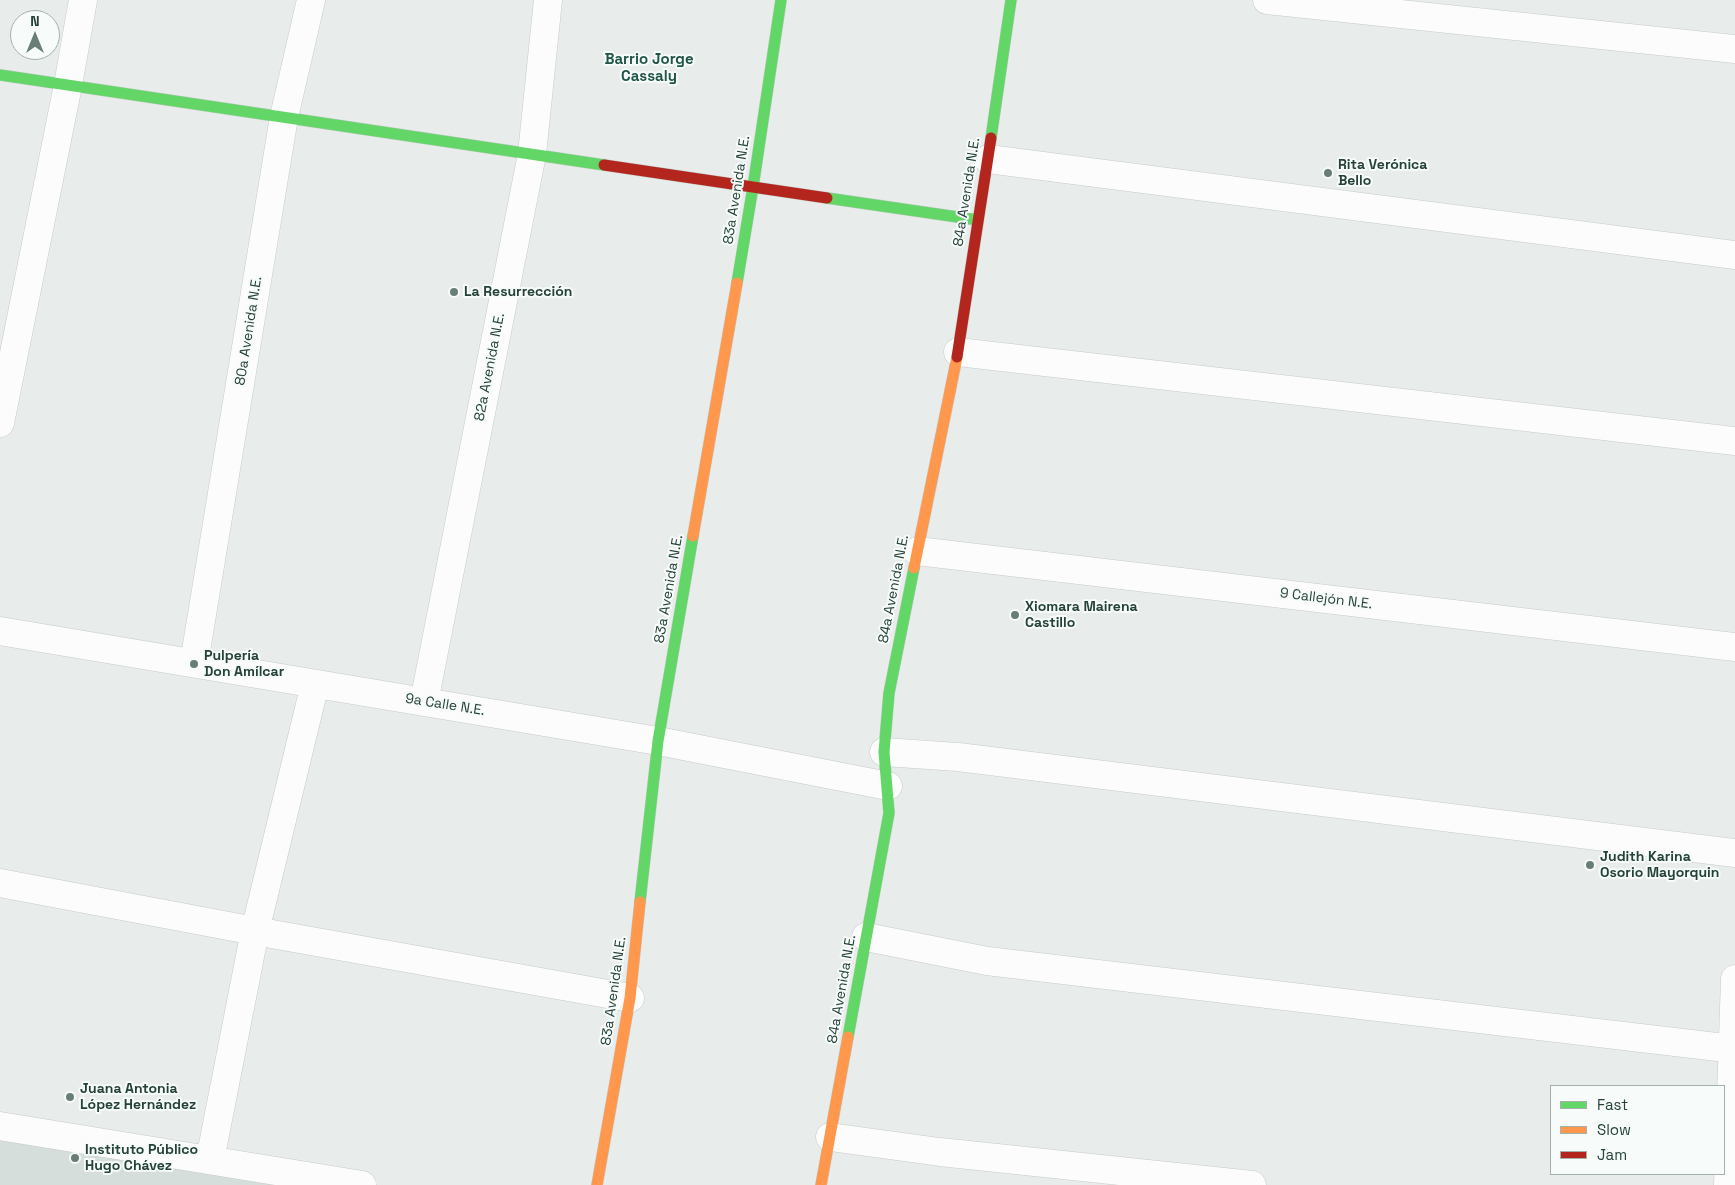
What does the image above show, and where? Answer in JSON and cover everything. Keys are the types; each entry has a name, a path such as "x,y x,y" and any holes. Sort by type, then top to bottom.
{"street":[{"path":"0,423 68,85 83,0"},
{"name":"80a Avenida N.E.","path":"194,663 284,117 311,0"},
{"name":"82a Avenida N.E.","path":"424,702 532,154 548,0"},
{"name":"83a Avenida N.E.","path":"597,1185 630,998 658,741 753,187 781,0"},
{"name":"84a Avenida N.E.","path":"821,1185 889,813 884,752 889,693 958,352 1011,0"},
{"path":"1267,0 1735,49"},
{"path":"0,76 978,220"},
{"path":"988,159 1735,255"},
{"path":"958,352 1735,441"},
{"name":"9 Callejón N.E.","path":"917,551 1735,647"},
{"name":"9a Calle N.E.","path":"0,631 658,741 888,786"},
{"path":"210,1160 255,931 315,684"},
{"path":"884,752 968,758 1735,853"},
{"path":"0,883 630,998"},
{"path":"866,938 987,961 1734,1049"},
{"path":"1728,1185 1735,979"},
{"path":"0,1126 362,1185"},
{"path":"830,1137 940,1152 1252,1185"}],"shaded area":[{"name":"Instituto Público Hugo Chávez","path":"0,1131 300,1185 0,1185"}],"traffic: fast":[{"path":"737,283 781,0"},
{"path":"991,138 1011,0"},
{"path":"0,75 604,165"},
{"path":"827,198 978,220"},
{"path":"640,902 658,741 693,536"},
{"path":"848,1037 889,813 884,752 889,693 914,568"}],"traffic: slow":[{"path":"693,536 737,283"},
{"path":"914,568 957,357"},
{"path":"597,1185 630,998 640,902"},
{"path":"821,1185 848,1037"}],"traffic: jam":[{"path":"957,357 991,138"},
{"path":"604,165 827,198"}],"place":[{"name":"Rita Verónica Bello","path":"1328,173"},
{"name":"La Resurrección","path":"454,292"},
{"name":"Xiomara Mairena Castillo","path":"1015,615"},
{"name":"Pulpería Don Amílcar","path":"194,664"},
{"name":"Judith Karina Osorio Mayorquin","path":"1590,865"},
{"name":"Juana Antonia López Hernández","path":"70,1097"},
{"name":"Instituto Público Hugo Chávez","path":"75,1158"}],"district":[{"name":"Barrio Jorge Cassaly","path":"649,68"}]}
